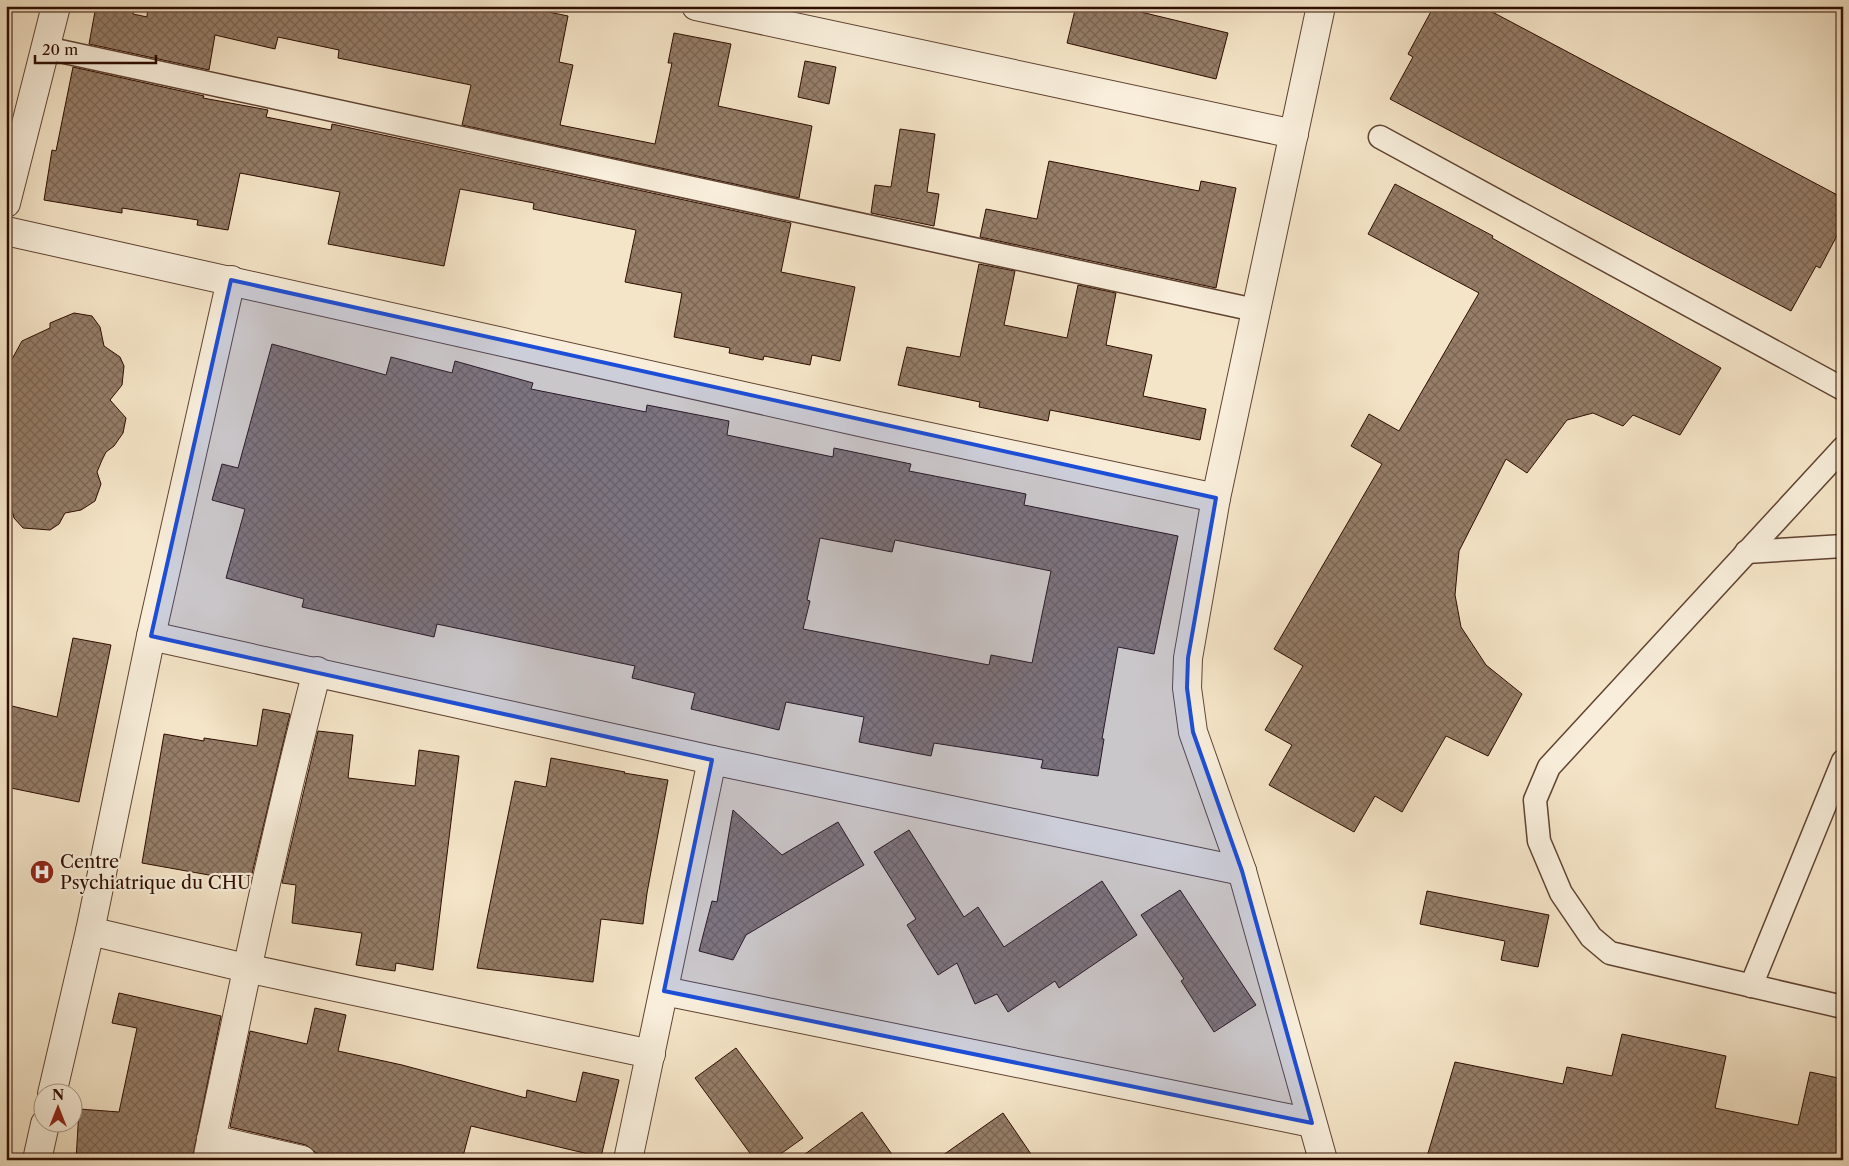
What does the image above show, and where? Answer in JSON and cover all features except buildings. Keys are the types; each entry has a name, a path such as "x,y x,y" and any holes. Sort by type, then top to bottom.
{"street":[{"path":"6,203 56,6"},
{"path":"696,6 1294,134"},
{"path":"1321,6 1216,498 1188,658 1187,688 1193,732 1242,870 1323,1160"},
{"path":"6,231 878,426 1216,498"},
{"path":"54,1084 90,931 151,636 231,280"},
{"path":"151,636 318,671 712,760 1242,870"},
{"path":"302,1160 209,1150 246,968 291,770 318,671"},
{"path":"628,1160 712,760"},
{"path":"90,931 246,968 651,1054"},
{"path":"664,991 1312,1123"},
{"path":"37,1160 43,1134"}],"lane":[{"path":"46,48 1255,310"},
{"path":"1380,137 1843,389"},
{"path":"1843,448 1549,767 1535,800 1538,841 1561,893 1591,937 1610,953 1843,1007"},
{"path":"1746,552 1843,546"},
{"path":"1750,986 1843,761"}],"highlighted area":[{"path":"231,280 1216,498 1188,658 1187,688 1193,732 1242,871 1312,1123 664,991 712,760 151,636"}],"place":[{"name":"Centre Psychiatrique du CHU","path":"42,872"}]}
